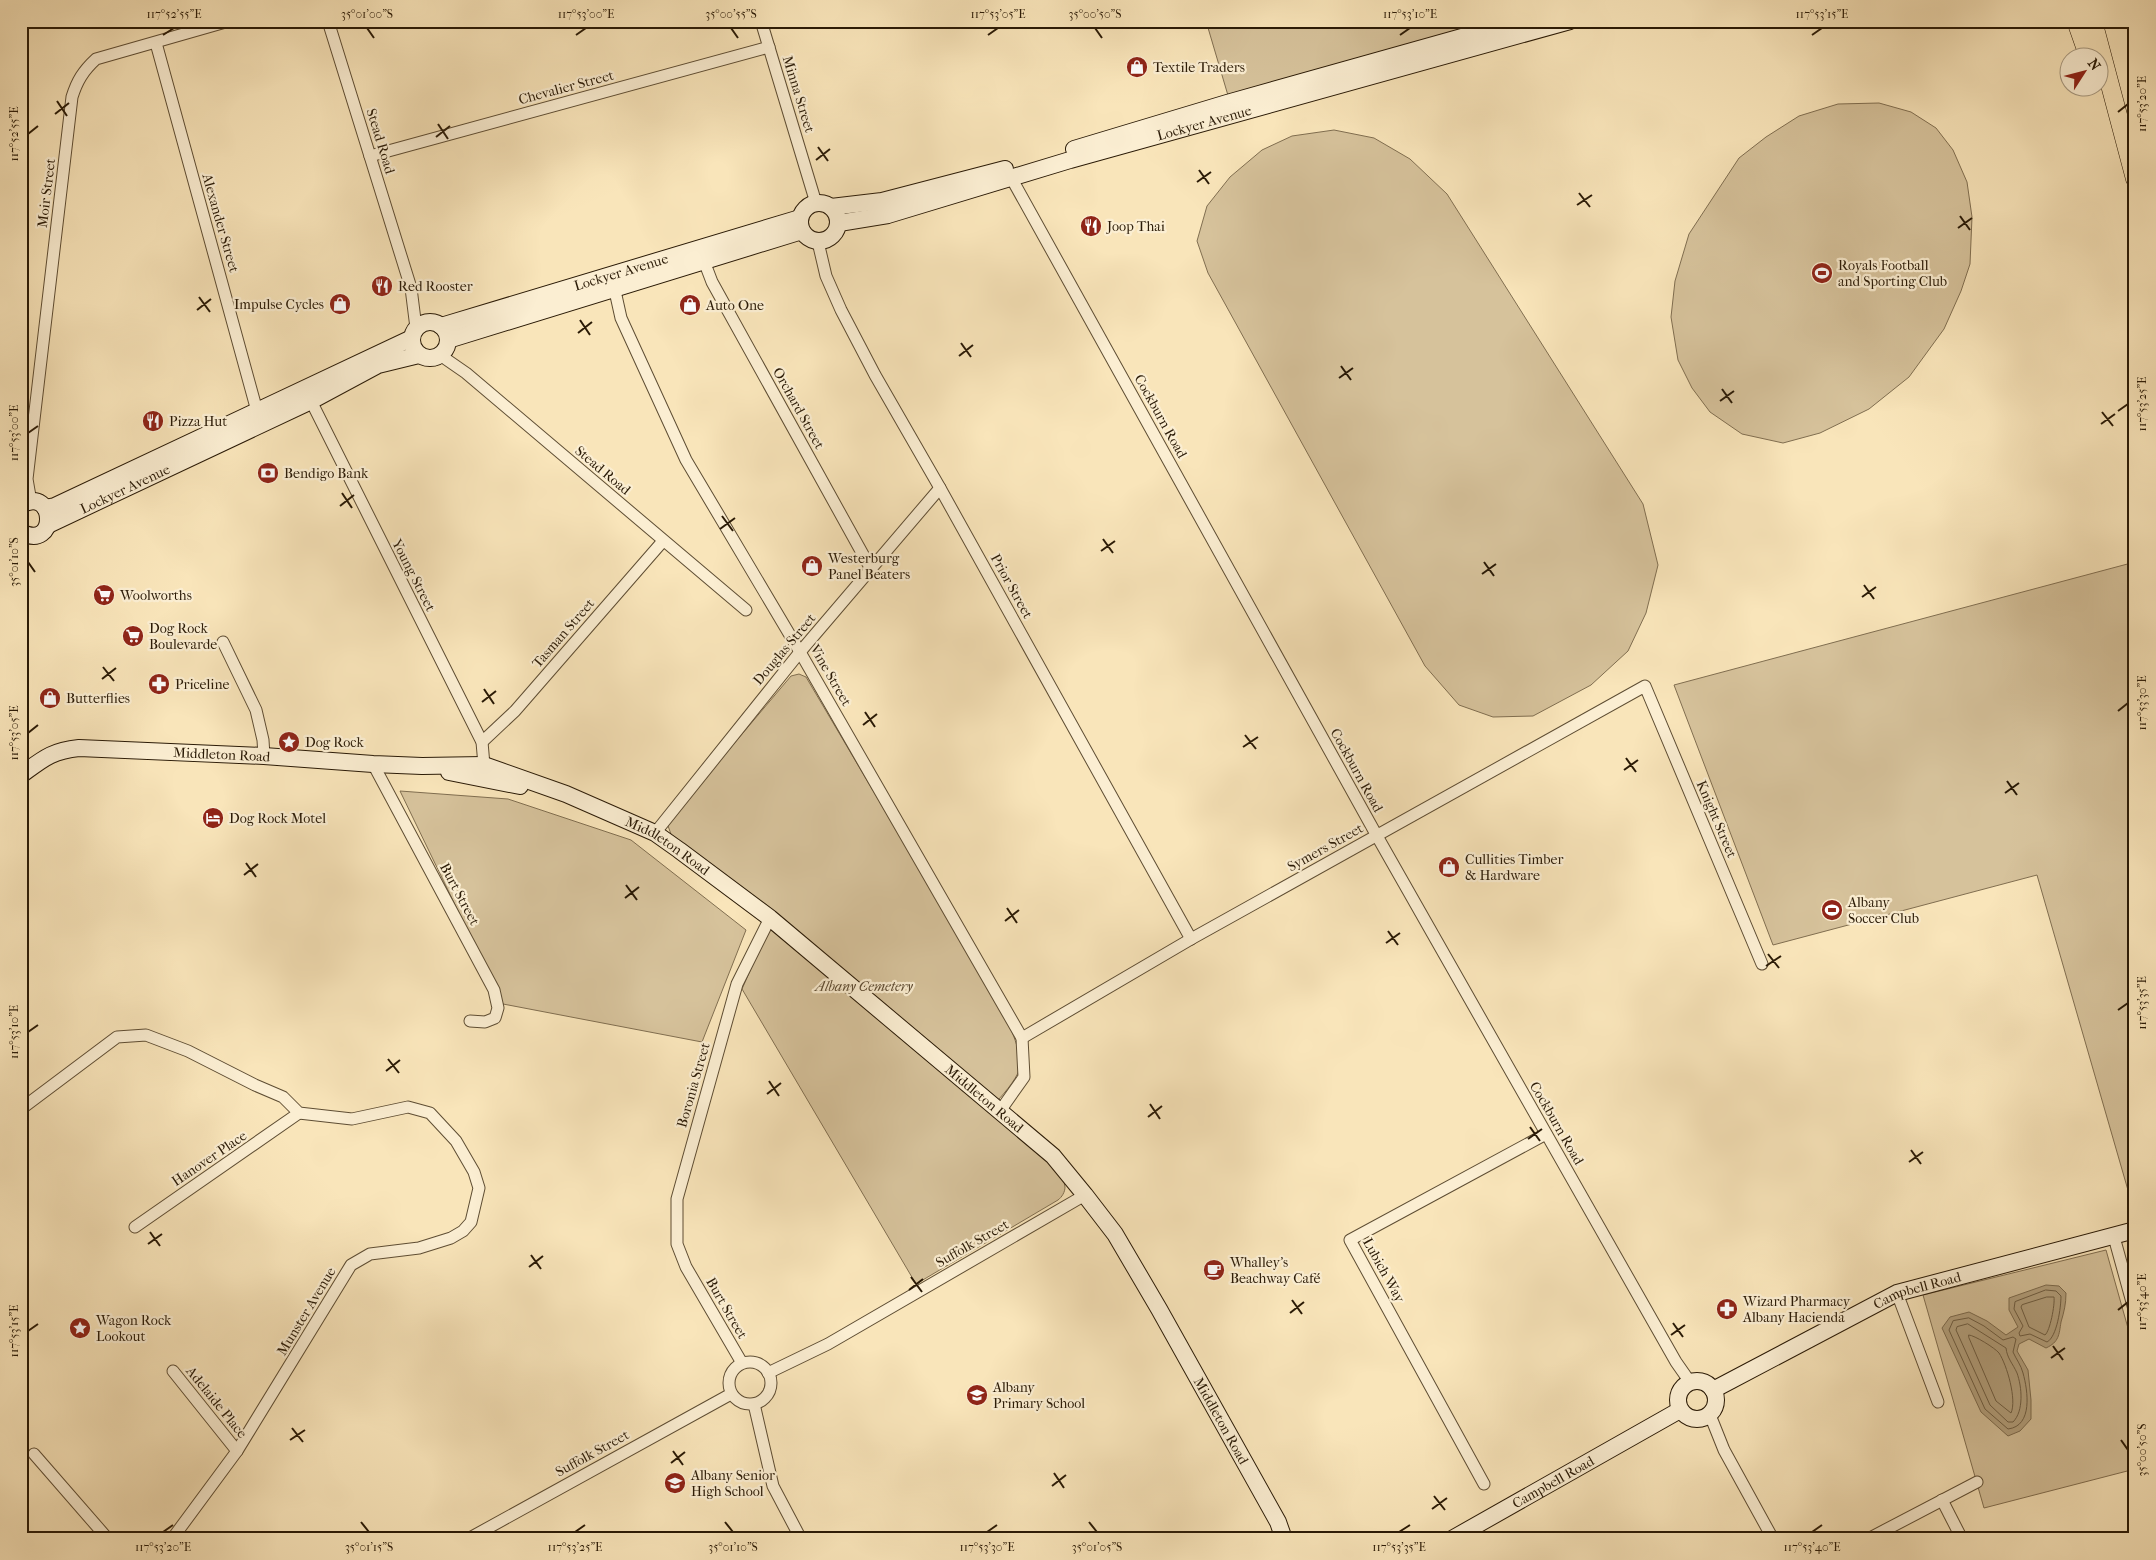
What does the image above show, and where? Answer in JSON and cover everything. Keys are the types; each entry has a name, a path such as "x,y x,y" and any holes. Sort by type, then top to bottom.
{"main road":[{"name":"Lockyer Avenue","path":"838,223 888,214 1227,103 1519,21"},
{"name":"Lockyer Avenue","path":"824,205 882,201 1009,173 1570,21"},
{"path":"2076,21 2085,48"},
{"path":"2093,21 2135,179"},
{"path":"2107,98 2120,124"},
{"path":"824,205 837,214 837,231 832,237 818,242 806,237 801,225 803,211 824,205"},
{"name":"Lockyer Avenue","path":"612,281 704,261 801,225"},
{"name":"Lockyer Avenue","path":"445,333 801,225"},
{"path":"430,322 445,333 446,348 440,355 431,358 419,355 415,350 414,333 424,323 430,322"},
{"name":"Lockyer Avenue","path":"32,505 55,506 196,448 257,411 308,395 414,333"},
{"name":"Lockyer Avenue","path":"23,535 41,534 48,525 196,448 308,395 378,365 419,355"},
{"path":"32,505 49,519 48,525"},
{"name":"Middleton Road","path":"23,771 59,750 79,748 264,756 373,764 422,766 484,765 566,794 654,833 770,918 1053,1156 1086,1195 1115,1234 1278,1522 1290,1539"},
{"name":"Middleton Road","path":"422,766 566,794"},
{"name":"Campbell Road","path":"1713,1390 1897,1293 2135,1230"},
{"path":"1690,1382 1703,1382 1713,1390 1716,1403 1710,1415 1697,1420 1690,1418 1680,1410 1678,1397 1684,1386 1690,1382"},
{"name":"Campbell Road","path":"1452,1539 1680,1410"},
{"name":"Middleton Road","path":"1278,1522 1284,1539"}],"street":[{"path":"156,43 230,21"},
{"name":"Stead Road","path":"328,21 410,288 414,333"},
{"name":"Minna Street","path":"761,21 824,205"},
{"name":"Moir Street","path":"32,505 27,479 72,97 84,70 96,59 156,43"},
{"name":"Alexander Street","path":"156,43 257,411"},
{"name":"Chevalier Street","path":"370,156 769,47"},
{"name":"Cockburn Road","path":"1009,173 1377,836 1671,1354 1690,1382"},
{"name":"Prior Street","path":"818,242 826,276 841,310 875,375 1191,939"},
{"name":"Orchard Street","path":"704,261 712,282 871,569"},
{"name":"Vine Street","path":"612,281 621,318 686,460 800,652 1022,1038 1024,1077 1000,1111"},
{"name":"Stead Road","path":"440,355 466,373 746,610"},
{"name":"Young Street","path":"308,395 482,742 484,765"},
{"name":"Douglas Street","path":"654,833 800,652 940,488"},
{"name":"Tasman Street","path":"482,742 515,711 663,541"},
{"path":"223,642 256,710 263,740 264,756"},
{"name":"Symers Street","path":"1022,1038 1191,939 1645,686"},
{"name":"Knight Street","path":"1645,686 1762,964"},
{"name":"Burt Street","path":"373,764 494,990 498,1008 495,1018 485,1022 470,1021"},
{"name":"Boronia Street","path":"686,1267 677,1244 676,1199 737,984 770,918"},
{"path":"21,1109 117,1037 146,1035 188,1052 283,1097 299,1112"},
{"name":"Munster Avenue","path":"172,1539 237,1451 351,1265 370,1254 419,1248 451,1238 463,1231 471,1222 479,1188 474,1172 456,1141 430,1113 408,1107 352,1120 299,1112"},
{"name":"Hanover Place","path":"135,1227 299,1112"},
{"name":"Lubich Way","path":"1484,1484 1350,1240 1546,1134"},
{"name":"Suffolk Street","path":"768,1373 828,1344 1086,1195"},
{"path":"2114,1237 2135,1313"},
{"name":"Burt Street","path":"686,1267 742,1363"},
{"path":"1897,1293 1938,1402"},
{"path":"742,1363 760,1364 768,1373 771,1386 769,1392 760,1402 754,1404 741,1403 731,1394 728,1379 736,1367 742,1363"},
{"name":"Adelaide Place","path":"173,1372 237,1451"},
{"name":"Suffolk Street","path":"468,1539 731,1394"},
{"path":"754,1404 772,1486 801,1539"},
{"path":"1710,1415 1724,1450 1773,1539"},
{"path":"34,1454 108,1539"},
{"path":"1868,1539 1977,1482"},
{"path":"1942,1500 1962,1539"}],"green space":[{"path":"1206,21 1504,21 1232,109"},
{"name":"Royals Football and Sporting Club","path":"1879,103 1911,112 1936,128 1953,150 1967,182 1972,217 1970,264 1961,291 1944,329 1909,377 1869,409 1820,433 1783,443 1742,434 1710,412 1692,388 1678,360 1671,317 1675,281 1689,234 1739,158 1766,137 1799,116 1838,104"},
{"path":"1334,130 1374,138 1410,159 1447,194 1643,504 1658,565 1646,613 1628,651 1591,685 1533,716 1493,717 1459,705 1425,666 1208,273 1197,241 1207,206 1230,177 1262,150 1292,136"},
{"name":"Albany Soccer Club","path":"2135,562 2134,1211 2037,875 1773,945 1674,685"},
{"name":"Albany Cemetery","path":"799,674 806,677 1002,1009 1018,1049 1020,1066 1018,1073 1008,1088 988,1111 1045,1158 1062,1179 1065,1187 1063,1194 1058,1200 916,1284 742,989 760,948 777,917 672,837 667,823 791,676"},
{"path":"400,791 508,799 631,840 746,930 702,1042 503,1004"},
{"path":"2106,1250 2135,1353 2135,1469 1984,1508 1923,1295"}],"water":[{"path":"2046,1285 2059,1286 2066,1293 2065,1308 2059,1334 2056,1341 2046,1348 2029,1339 2019,1344 2017,1351 2028,1370 2031,1419 2020,1431 2008,1436 1981,1412 1942,1328 1950,1317 1969,1312 1987,1321 2006,1335 2018,1327 2009,1310 2009,1298"}],"place":[{"name":"Textile Traders","path":"1137,67"},
{"name":"Joop Thai","path":"1091,226"},
{"name":"Royals Football and Sporting Club","path":"1822,273"},
{"name":"Red Rooster","path":"382,286"},
{"name":"Impulse Cycles","path":"340,304"},
{"name":"Auto One","path":"690,305"},
{"name":"Pizza Hut","path":"153,421"},
{"name":"Bendigo Bank","path":"268,473"},
{"name":"Westerburg Panel Beaters","path":"812,566"},
{"name":"Woolworths","path":"104,595"},
{"name":"Dog Rock Boulevarde","path":"133,636"},
{"name":"Priceline","path":"159,684"},
{"name":"Butterflies","path":"50,698"},
{"name":"Dog Rock","path":"289,742"},
{"name":"Dog Rock Motel","path":"213,818"},
{"name":"Cullities Timber & Hardware","path":"1449,867"},
{"name":"Albany Soccer Club","path":"1832,910"},
{"name":"Whalley's Beachway Café","path":"1214,1270"},
{"name":"Wizard Pharmacy Albany Hacienda","path":"1727,1309"},
{"name":"Wagon Rock Lookout","path":"80,1328"},
{"name":"Albany Primary School","path":"977,1395"},
{"name":"Albany Senior High School","path":"675,1483"}]}
